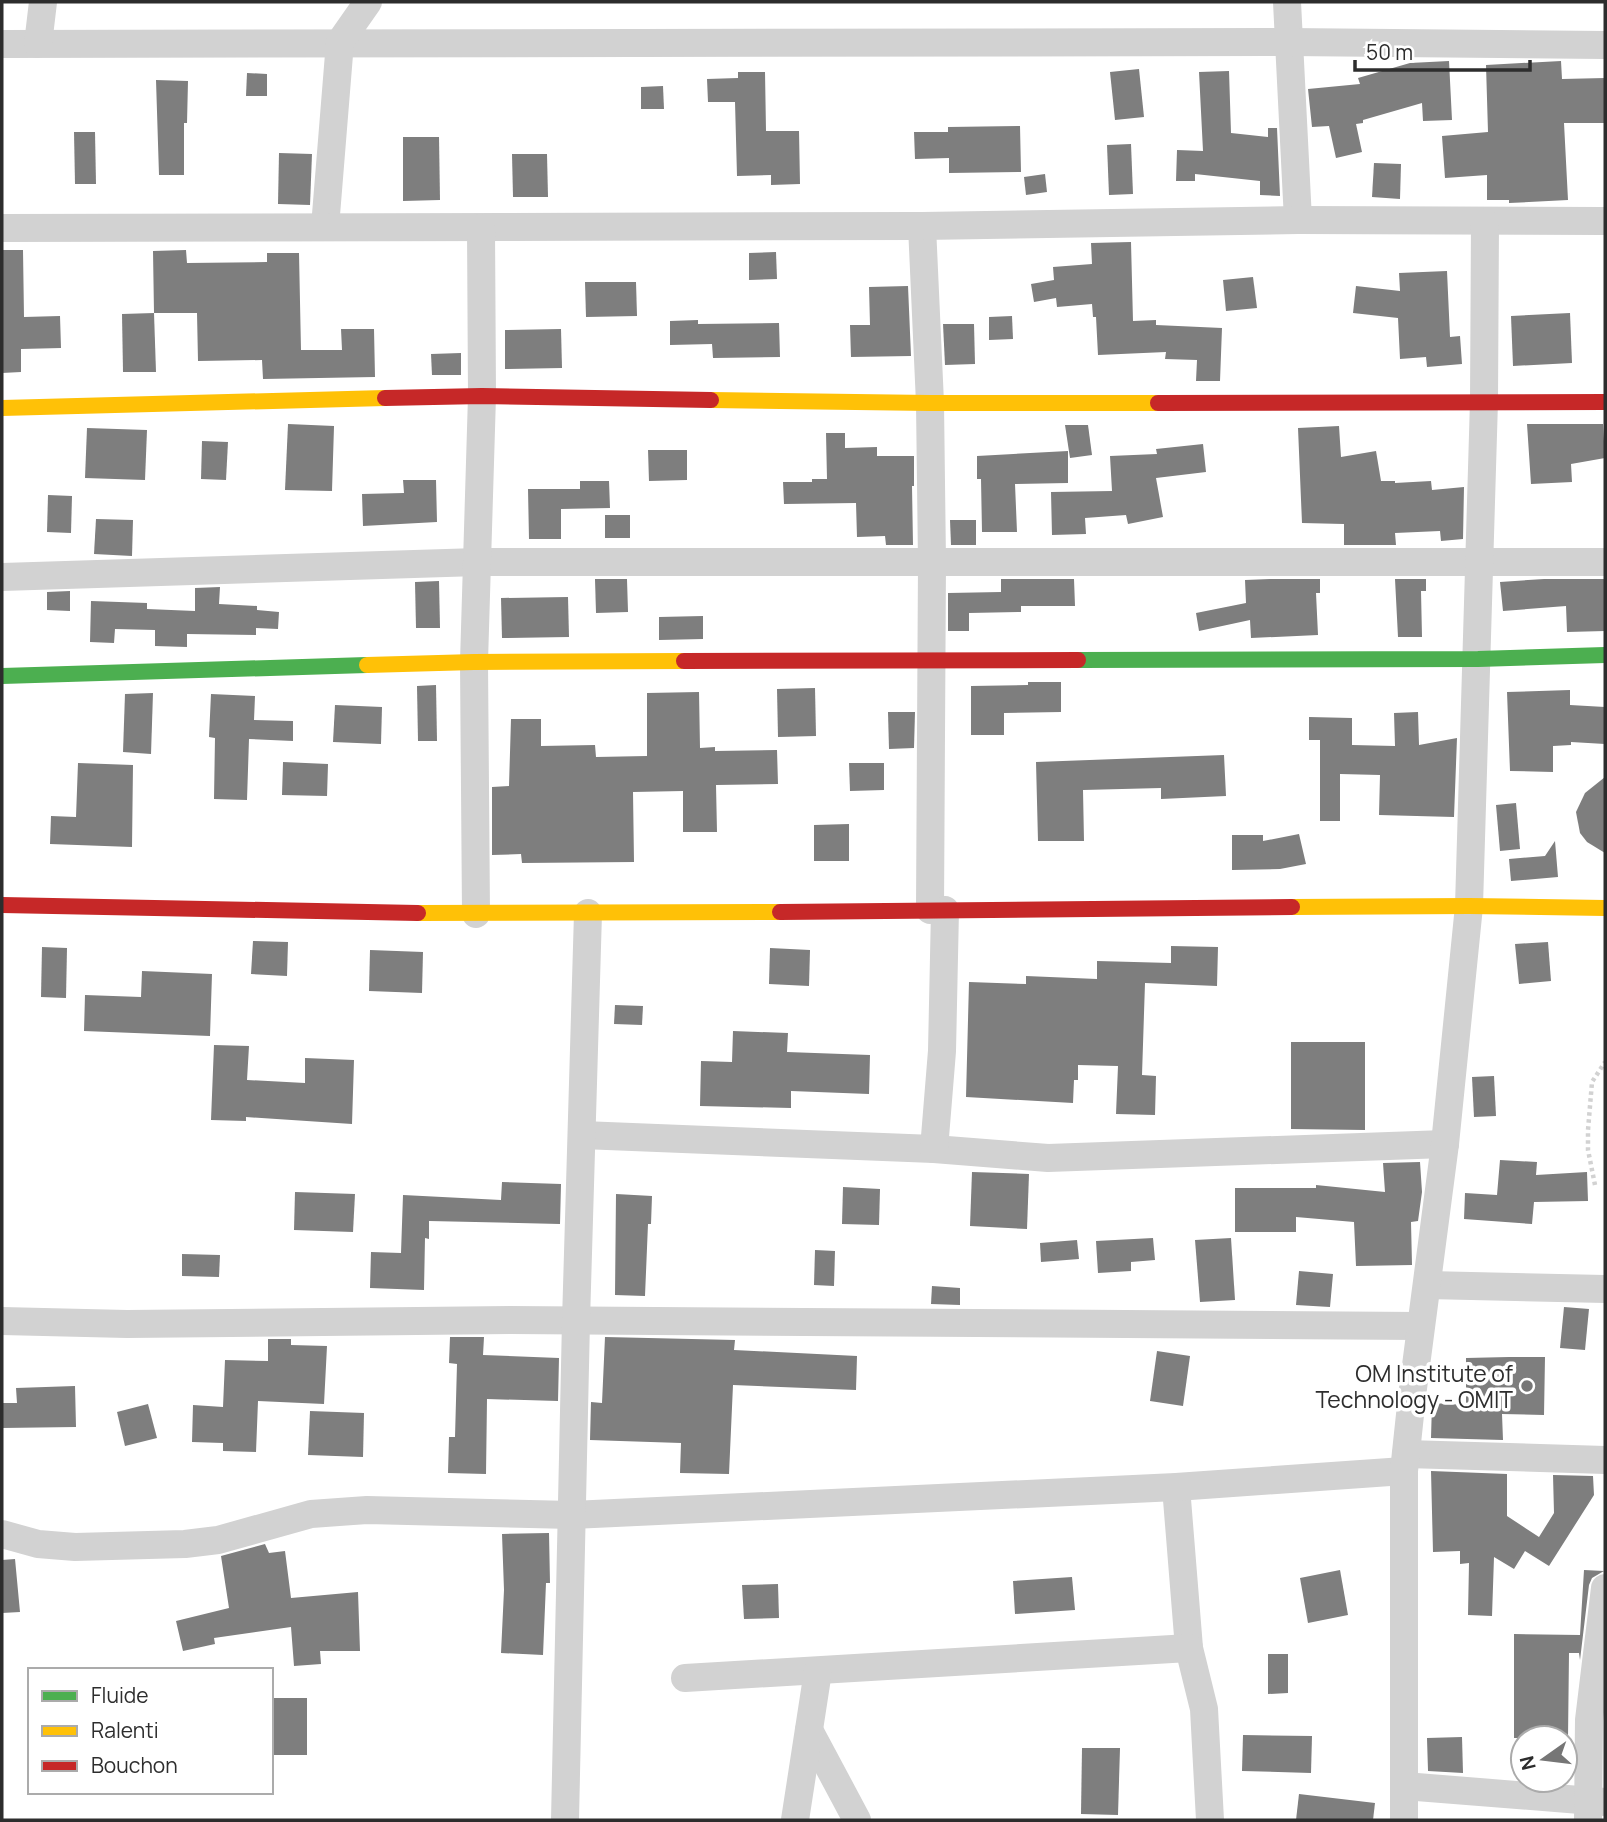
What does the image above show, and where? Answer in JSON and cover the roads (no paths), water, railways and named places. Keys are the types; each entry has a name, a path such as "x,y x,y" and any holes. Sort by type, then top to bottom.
{"street":[{"path":"38,44 43,2"},
{"path":"326,227 340,43 368,2"},
{"path":"1287,2 1298,220"},
{"path":"2,44 1288,42 1605,45"},
{"path":"2,228 922,226 1298,220 1605,221"},
{"path":"1404,1820 1405,1462 1445,1144 1469,906 1478,659 1485,222"},
{"path":"922,226 930,404 930,661 942,1051 934,1149"},
{"path":"476,914 474,662 482,396 481,228"},
{"path":"2,408 482,396 930,404 1605,402"},
{"path":"2,577 478,562 1605,562"},
{"path":"2,676 474,662 1478,659 1605,655"},
{"path":"2,905 476,914 1469,906 1605,908"},
{"path":"565,1820 588,913"},
{"path":"582,1135 934,1149 1048,1158 1445,1144"},
{"path":"1427,1286 1605,1289"},
{"path":"2,1321 127,1324 576,1321 1420,1326"},
{"path":"2,1534 38,1544 185,1544 218,1540 311,1514 335,1511 572,1515 1176,1487 1405,1462 1605,1460"},
{"path":"1176,1487 1189,1648 1204,1709 1210,1820"},
{"path":"1404,1786 1594,1808 1589,1720 1601,1646 1605,1588"},
{"path":"685,1678 1189,1648"},
{"path":"795,1820 818,1671"},
{"path":"809,1730 857,1820"}],"place":[{"name":"OM Institute of Technology - OMIT","path":"1527,1386"}]}
